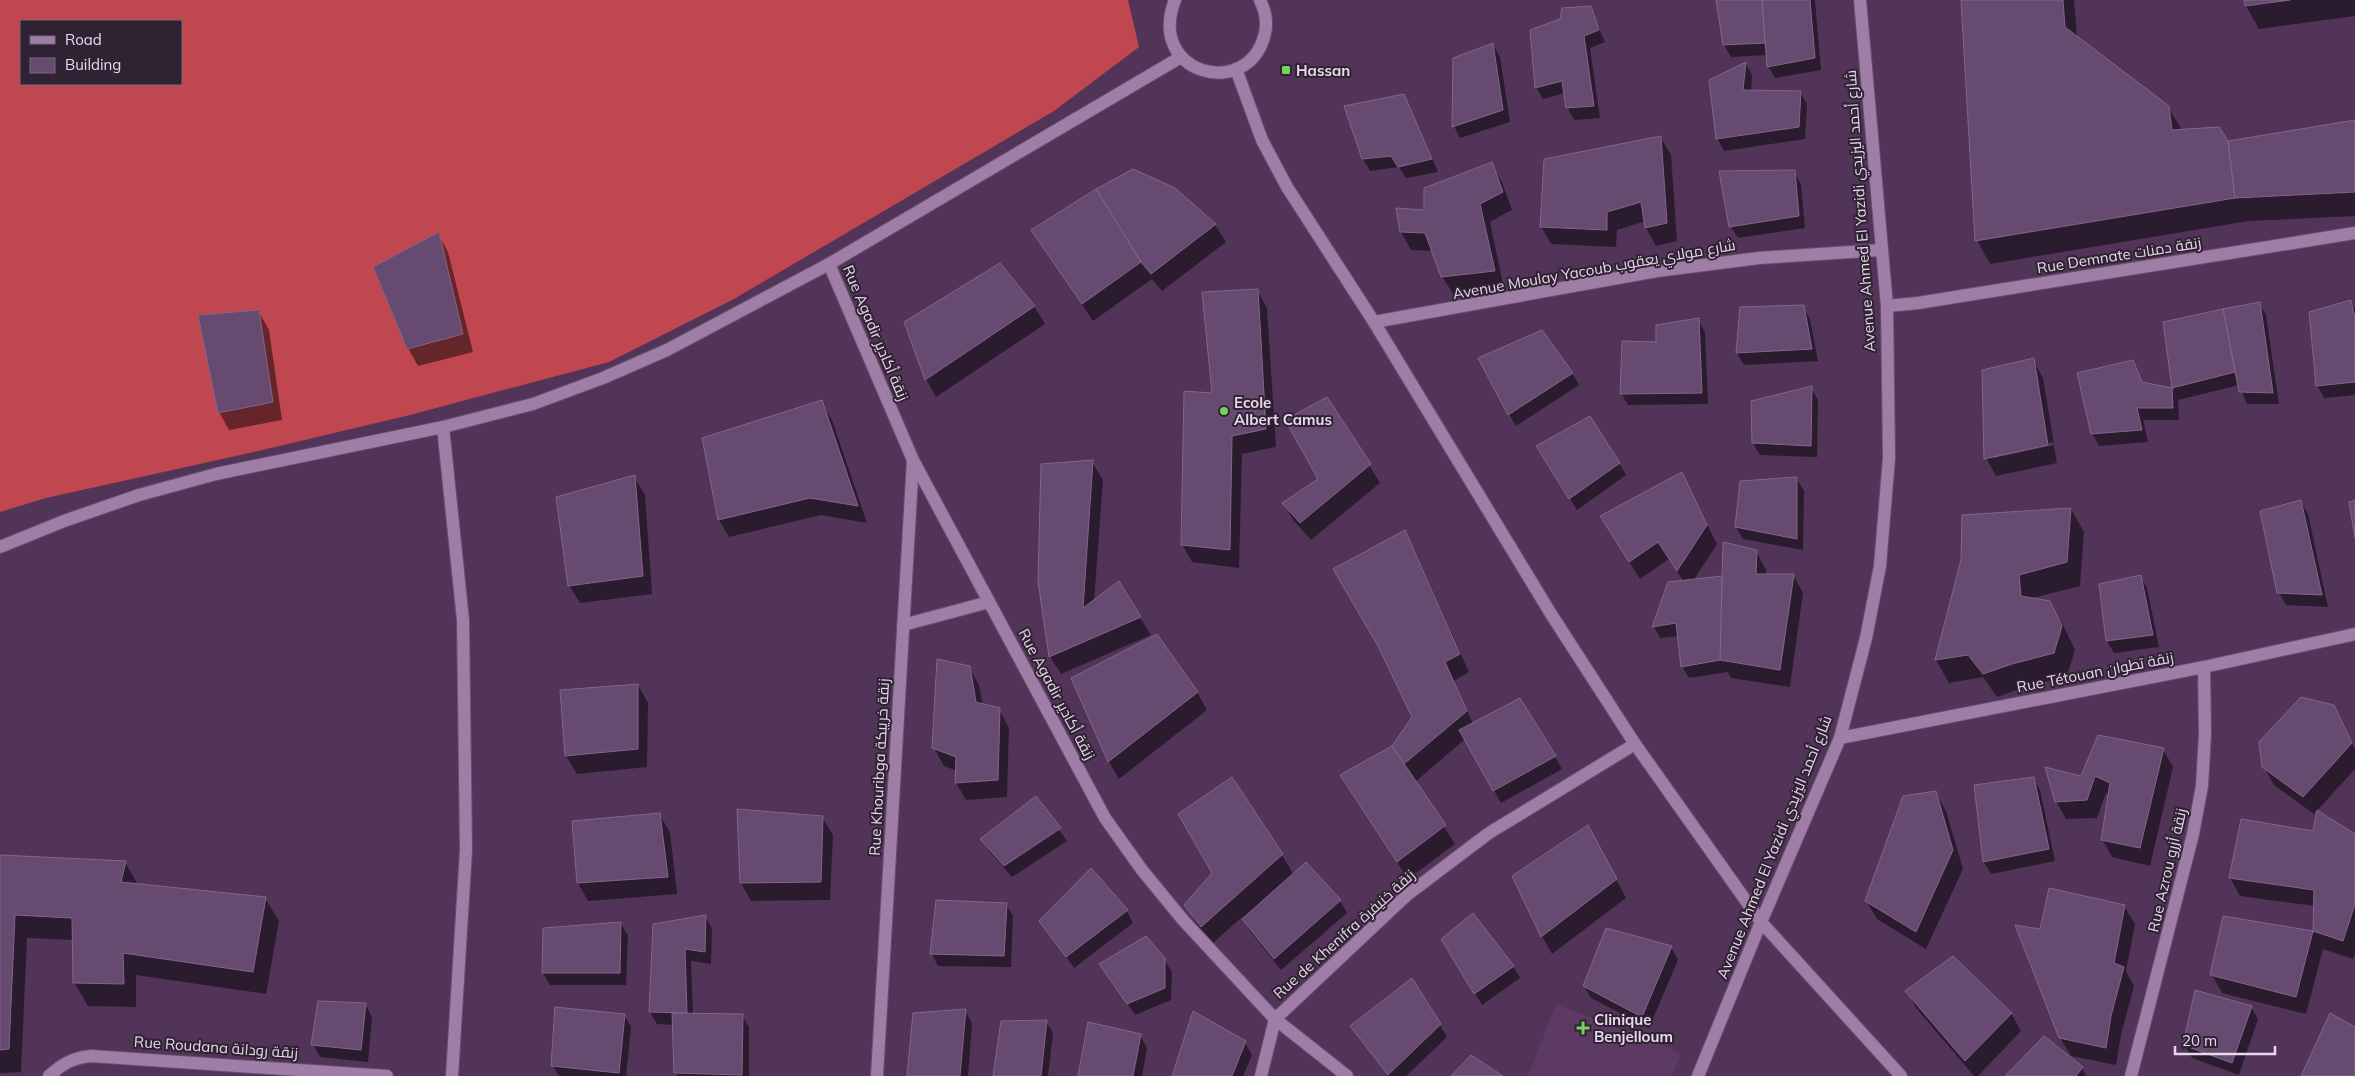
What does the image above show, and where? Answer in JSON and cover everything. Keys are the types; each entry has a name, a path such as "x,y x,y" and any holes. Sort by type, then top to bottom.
{"street":[{"path":"1167,0 1171,38 1181,57 1193,66 1207,72 1222,73 1236,69 1252,60 1262,45 1267,28 1265,10 1260,0"},
{"path":"1169,16 1175,0"},
{"name":"Avenue Ahmed El Yazidi شارع أحمد اليزيدي","path":"1698,1076 1761,922 1840,738 1868,629 1880,566 1887,505 1889,458 1887,306 1860,0"},
{"path":"0,547 64,520 168,487 216,474 443,426 533,404 603,378 668,350 829,264 1181,57"},
{"path":"1236,69 1262,140 1274,164 1374,322 1551,614 1635,744 1761,922 1901,1076"},
{"name":"Rue Demnate زنقة دمنات","path":"1887,306 1928,302 2355,233"},
{"name":"Avenue Moulay Yacoub شارع مولاي يعقوب","path":"1374,322 1657,272 1759,258 1881,250"},
{"name":"Rue Agadir زنقة أكادير","path":"829,264 913,460 1105,818 1142,870 1183,920 1275,1019 1347,1076"},
{"path":"443,426 464,620 466,850 452,1076"},
{"name":"Rue Khouribga زنقة خريبكة","path":"877,1076 913,460"},
{"path":"904,625 990,602"},
{"name":"Rue Tétouan زنقة تطوان","path":"1840,738 2204,668 2355,634"},
{"name":"Rue Azrou زنقة أزرو","path":"2131,1076 2193,834 2203,768 2205,734 2204,668"},
{"name":"Rue de Khenifra زنقة خنيفرة","path":"1261,1076 1275,1019 1363,934 1407,895 1489,833 1635,744"},
{"name":"Rue Roudana زنقة رودانة","path":"48,1076 62,1064 74,1058 91,1056 387,1076"}],"shaded area":[{"path":"0,0 1128,0 1139,47 1054,111 734,299 609,362 410,415 46,498 0,512"},
{"name":"Clinique Benjelloum","path":"1556,1004 1681,1053 1672,1076 1528,1076"}],"building":[{"path":"1716,0 1762,0 1765,43 1723,45"},
{"path":"1762,0 1810,0 1815,58 1767,67"},
{"path":"1961,0 2063,0 2065,27 2169,106 2172,130 2219,127 2228,141 2235,198 1975,241"},
{"path":"2244,0 2290,0 2245,6"},
{"path":"1591,6 1599,30 1584,36 1594,106 1566,108 1562,81 1535,88 1530,30 1560,19 1562,8"},
{"path":"1493,43 1503,110 1452,127 1453,58"},
{"path":"1746,62 1743,90 1801,91 1799,127 1716,139 1709,80"},
{"path":"1404,94 1432,159 1398,167 1391,156 1362,159 1344,106"},
{"path":"2355,120 2355,192 2235,198 2228,141"},
{"path":"1661,136 1667,223 1645,228 1641,202 1607,212 1607,230 1540,227 1544,159"},
{"path":"1492,162 1503,192 1480,204 1495,271 1441,277 1425,233 1400,232 1396,208 1424,210 1424,188"},
{"path":"1133,169 1175,188 1216,224 1151,274 1141,262 1096,189"},
{"path":"1795,170 1799,216 1729,227 1719,171"},
{"path":"1096,189 1141,262 1082,304 1031,230"},
{"path":"439,232 463,334 407,349 373,267"},
{"path":"1000,263 1035,306 925,380 904,322"},
{"name":"Ecole Albert Camus","path":"1258,289 1266,429 1232,436 1230,550 1181,545 1184,391 1212,393 1202,292"},
{"path":"2351,300 2355,318 2355,382 2316,386 2309,312"},
{"path":"2260,302 2273,393 2239,392 2223,309"},
{"path":"1804,305 1812,349 1736,353 1740,307"},
{"path":"2223,309 2235,372 2172,388 2163,322"},
{"path":"259,310 273,402 218,413 198,315"},
{"path":"1699,318 1702,393 1620,394 1622,341 1656,342 1656,325"},
{"path":"1542,330 1573,373 1508,415 1478,358"},
{"path":"2034,358 2048,445 1984,459 1982,370"},
{"path":"2133,360 2142,382 2172,388 2173,408 2137,408 2142,430 2091,434 2077,373"},
{"path":"1812,386 1811,446 1752,443 1751,401"},
{"path":"1327,397 1371,464 1300,523 1282,503 1318,479 1285,420"},
{"path":"822,400 858,506 810,498 718,520 702,438"},
{"path":"1590,416 1620,463 1569,499 1536,446"},
{"path":"1093,460 1083,608 1119,581 1141,617 1049,657 1038,581 1041,464"},
{"path":"1682,472 1707,525 1677,571 1658,542 1629,562 1600,516"},
{"path":"635,475 643,576 568,586 556,497"},
{"path":"1797,477 1797,539 1735,527 1740,481"},
{"path":"2301,500 2322,595 2277,593 2260,511"},
{"path":"2355,500 2355,538 2349,502"},
{"path":"2071,508 2067,562 2019,575 2021,596 2050,601 2062,626 2054,653 1983,674 1968,655 1935,660 1961,560 1962,515"},
{"path":"1405,530 1460,654 1445,662 1467,711 1404,764 1392,746 1412,717 1378,646 1333,569"},
{"path":"1723,542 1757,550 1756,574 1794,574 1780,670 1720,660"},
{"path":"2141,575 2153,635 2106,641 2099,584"},
{"path":"1722,576 1720,660 1681,667 1676,623 1652,627 1668,582"},
{"path":"1157,634 1198,692 1108,762 1071,678"},
{"path":"937,659 970,666 976,702 1000,708 998,780 955,783 956,757 932,748"},
{"path":"638,684 638,749 565,756 560,690"},
{"path":"2301,697 2334,705 2352,743 2303,797 2262,767 2259,742"},
{"path":"1520,698 1556,756 1493,791 1459,730"},
{"path":"2098,735 2164,748 2140,848 2101,840 2110,783 2095,776 2087,800 2055,802 2045,767 2081,776"},
{"path":"1392,746 1446,825 1397,862 1340,775"},
{"path":"1232,777 1283,854 1201,927 1184,905 1212,873 1178,814"},
{"path":"2034,777 2049,849 1983,862 1974,785"},
{"path":"1936,791 1953,850 1916,932 1865,901 1903,796"},
{"path":"1036,796 1061,828 1004,866 980,839"},
{"path":"737,809 823,816 821,882 740,883"},
{"path":"2317,810 2355,834 2355,904 2343,941 2313,931 2314,890 2229,878 2241,819 2313,831"},
{"path":"660,813 668,877 577,883 572,821"},
{"path":"1588,825 1617,879 1541,937 1512,876"},
{"path":"0,855 126,861 121,882 266,897 253,972 123,953 124,984 73,983 72,918 15,915 9,1049 0,1050"},
{"path":"1306,862 1341,900 1274,959 1242,919"},
{"path":"1091,868 1128,910 1066,957 1039,921"},
{"path":"2049,888 2125,905 2114,963 2124,967 2111,1016 2106,1048 2059,1038 2015,925 2040,929"},
{"path":"936,900 1007,903 1004,956 930,954"},
{"path":"1473,913 1514,966 1474,994 1441,939"},
{"path":"706,915 705,952 685,949 687,1013 649,1012 653,924"},
{"path":"2223,916 2313,931 2296,997 2210,975"},
{"path":"621,922 620,973 542,973 543,928"},
{"path":"1606,928 1672,946 1642,1017 1583,986"},
{"path":"1146,936 1165,958 1165,988 1127,1004 1099,964"},
{"path":"1953,956 2012,1013 1965,1061 1905,991"},
{"path":"1412,978 1441,1024 1388,1075 1350,1026"},
{"path":"2195,990 2252,1006 2232,1063 2183,1045"},
{"path":"318,1001 366,1003 361,1050 311,1045"},
{"path":"555,1007 625,1014 619,1073 551,1066"},
{"path":"966,1009 960,1076 907,1076 913,1013"},
{"path":"1193,1011 1246,1041 1232,1076 1172,1076"},
{"path":"672,1013 743,1014 742,1075 674,1073"},
{"path":"2330,1013 2355,1027 2355,1076 2301,1076"},
{"path":"1047,1020 1041,1076 993,1076 1001,1021"},
{"path":"1088,1022 1141,1034 1133,1076 1078,1076"},
{"path":"2044,1036 2083,1067 2076,1076 2005,1076"},
{"path":"1471,1055 1503,1076 1451,1076"}],"place":[{"name":"Hassan","path":"1286,70"},
{"name":"Ecole Albert Camus","path":"1224,411"},
{"name":"Clinique Benjelloum","path":"1583,1028"}]}
